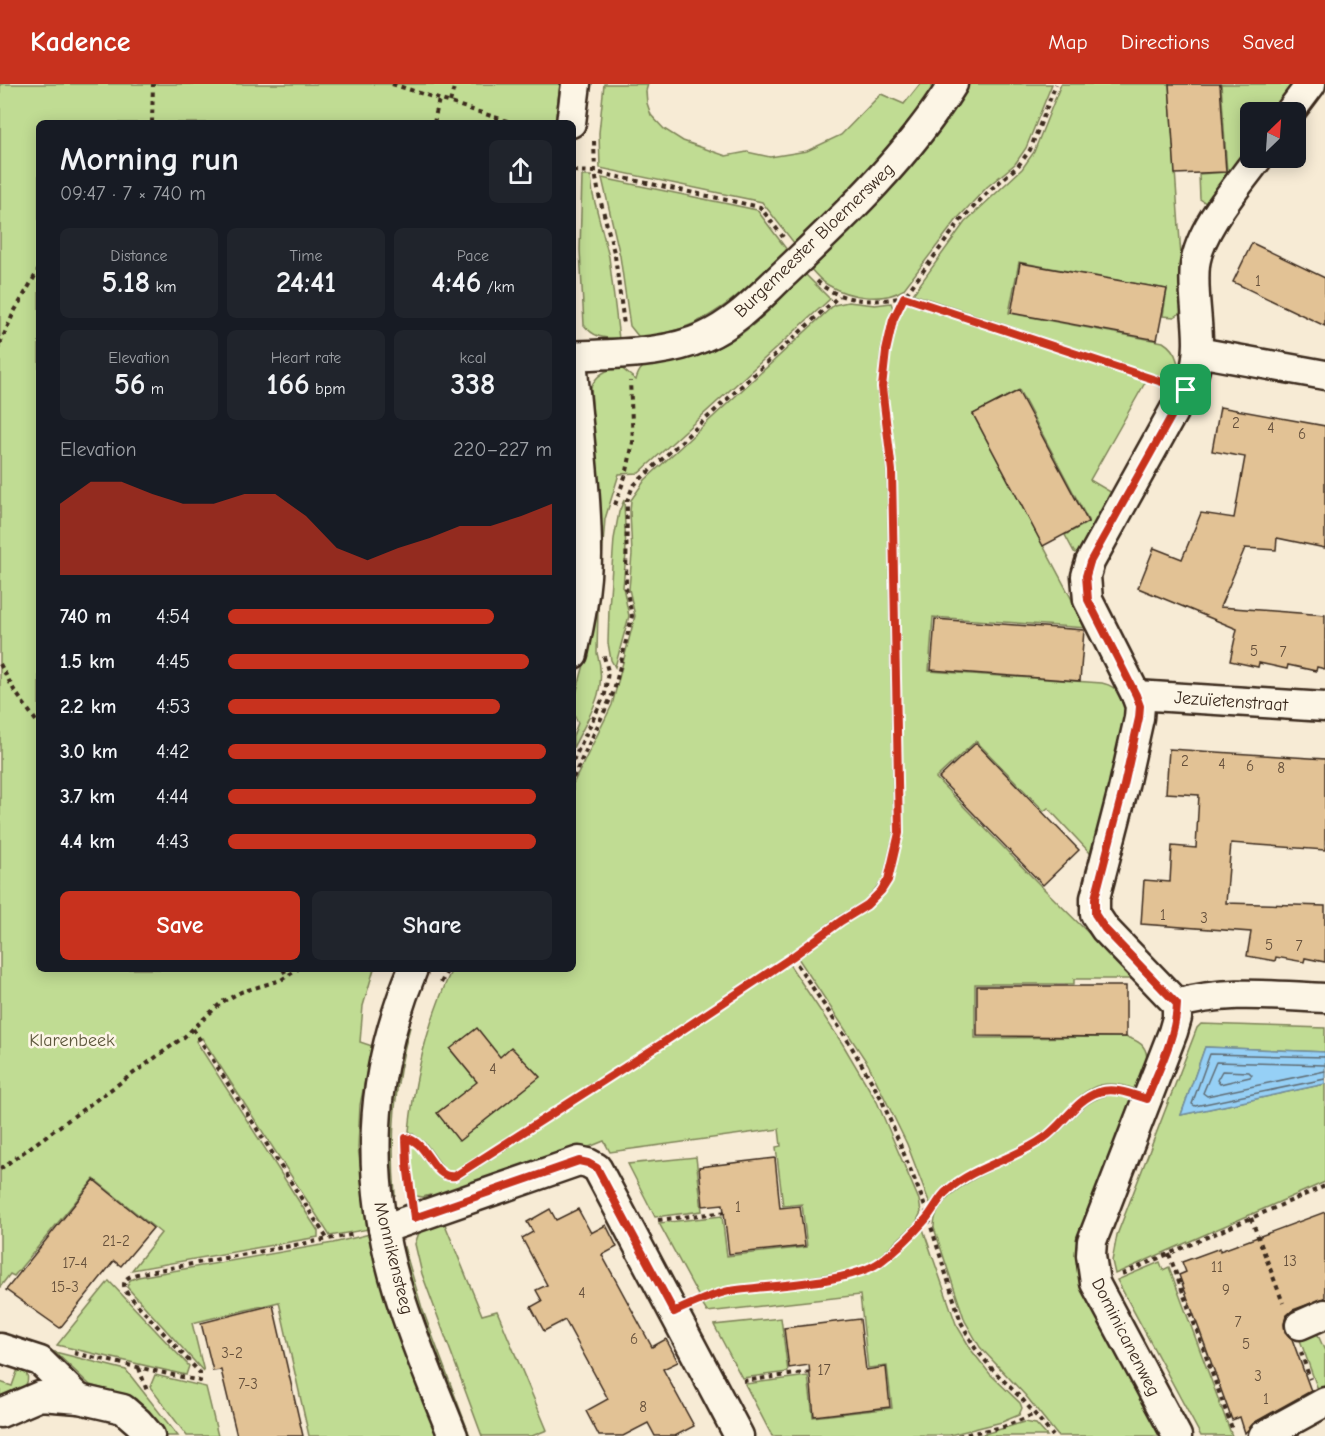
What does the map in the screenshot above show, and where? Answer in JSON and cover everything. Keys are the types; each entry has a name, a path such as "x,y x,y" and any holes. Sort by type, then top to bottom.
{"street":[{"path":"571,120 576,84"},
{"name":"Burgemeester Bloemersweg","path":"576,356 671,347 702,338 732,321 800,259 902,154 953,84"},
{"path":"1298,102 1311,84"},
{"path":"1251,168 1207,231 1198,249 1195,277 1198,352 1193,376 1090,562 1086,576 1088,600 1140,706 1123,790 1095,898 1095,914 1105,929 1177,1004 1189,1000 1235,994 1325,998"},
{"path":"1198,352 1325,375"},
{"path":"576,404 587,556 576,637"},
{"name":"Jezuïetenstraat","path":"1136,695 1325,707"},
{"name":"Monnikensteeg","path":"412,972 390,1037 376,1101 377,1190 383,1229 398,1290 453,1436"},
{"name":"Dominicanenweg","path":"1177,1004 1177,1018 1173,1032 1092,1241 1092,1270 1096,1286 1177,1436"},
{"path":"383,1229 579,1161 597,1168 739,1436"},
{"path":"0,1348 40,1361 79,1399"},
{"path":"0,1413 40,1396 79,1399 123,1409 150,1436"},
{"path":"1263,1436 1325,1402"}],"path":[{"path":"152,120 153,84"},
{"path":"392,84 504,120"},
{"path":"450,102 455,84"},
{"path":"465,1170 792,957 867,905 888,880 899,833 892,471 882,387 886,351 893,320 904,297 961,220 990,190 1018,166 1030,150 1056,84"},
{"path":"435,120 439,99"},
{"path":"576,171 595,172 760,207 807,271 827,291 839,296 876,300 904,297 1186,390"},
{"path":"0,344 14,312 36,274"},
{"path":"576,772 609,704 632,616 626,588 627,501 633,486 839,296"},
{"path":"0,664 14,690 36,721"},
{"path":"792,957 847,1039 881,1098 922,1198 961,1322 975,1348 1053,1436"},
{"path":"284,972 287,976"},
{"path":"0,1169 193,1029 222,1002 241,992 280,980 293,972"},
{"path":"437,992 447,972"},
{"path":"193,1029 328,1240"},
{"path":"674,1312 727,1292 865,1271 893,1251 927,1218 947,1190 963,1179 1042,1139 1087,1096 1115,1090 1147,1099"},
{"path":"406,1130 406,1146"},
{"path":"406,1138 410,1138 423,1147 442,1175 448,1177"},
{"path":"1096,1286 1325,1186"},
{"path":"627,1224 726,1212"},
{"path":"40,1361 52,1348 200,1381 200,1373 127,1293 123,1287 124,1282 137,1274 383,1229"},
{"path":"1169,1254 1235,1436"},
{"path":"712,1385 812,1372"},
{"path":"958,1436 1003,1427 1035,1414"}],"green space":[{"name":"Klarenbeek","path":"0,84 560,84 555,120 36,120 36,972 373,972 363,1006 360,1042 372,1046 360,1105 358,1148 369,1229 330,1236 202,1038 196,1041 318,1231 318,1237 132,1270 161,1233 94,1179 14,1276 10,1274 0,1287"},
{"path":"604,84 648,84 647,103 651,115 664,129 683,141 726,156 747,152 770,157 807,151 841,135 881,94 904,104 920,84 930,84 932,89 901,131 867,170 794,243 762,202 600,168 599,133"},
{"path":"968,84 1052,84 1026,148 1015,164 987,187 958,218 903,290 885,296 865,297 845,293 825,283 810,268 913,162 937,132"},
{"path":"1061,84 1169,84 1183,285 1182,312 1174,317 1163,316 1167,289 1019,262 1009,313 1163,342 1172,350 1177,360 1176,383 913,294 965,222 1022,169 1034,152"},
{"path":"1221,84 1295,84 1282,102 1240,102 1240,161 1211,202 1206,203 1200,199 1199,174 1227,172"},
{"path":"582,176 591,176 593,195 609,257 619,339 596,335 584,325 580,250"},
{"path":"602,178 757,210 787,250 717,311 684,328 655,336 638,336 630,326 620,256"},
{"path":"805,274 830,299 639,473 619,474 605,519 598,609 597,653 601,679 596,702 576,742 578,723 576,694 592,625 596,474 591,387 602,373 610,370 620,367 636,380 641,369 646,366 700,355 716,349 744,332"},
{"path":"848,302 875,305 891,303 893,308 881,351 878,388 887,472 894,833 883,880 864,902 838,917 789,954 657,1042 453,1173 445,1171 426,1144 409,1131 415,1089 429,1028 451,972 576,972 576,778 612,705 635,616 629,589 632,554 631,500 645,480 834,305"},
{"path":"905,302 1146,381 1090,480 1114,494 1079,554 1074,552 1065,535 1089,522 1019,390 973,414 1087,628 933,617 929,671 1102,683 1114,688 1124,701 1125,720 1092,855 1048,808 1044,811 976,741 936,778 1135,979 1074,979 1074,984 975,984 975,1038 1125,1037 1135,1040 1146,1051 1144,1073 1137,1090 1124,1085 1110,1084 1087,1091 1045,1131 1020,1147 951,1182 930,1204 907,1144 868,1064 798,958 843,924 869,908 884,894 891,883 903,833 896,471 886,388 890,351"},
{"path":"624,500 626,554 623,587 629,616 615,667 611,660 608,643 609,608 614,539 619,512"},
{"path":"789,964 842,1043 877,1102 919,1200 921,1212 916,1223 864,1268 788,1281 726,1288 699,1297 659,1223 722,1216 727,1256 807,1247 802,1204 783,1206 776,1147 781,1146 779,1129 610,1152 604,1141 554,1161 432,1202 430,1195 416,1196 413,1191 409,1144 418,1150 437,1174 450,1180 458,1180"},
{"path":"1201,1024 1325,1028 1325,1052 1205,1047 1181,1115 1325,1084 1325,1182 1115,1274 1112,1261 1117,1235 1197,1028"},
{"path":"406,1026 410,1027 400,1069 393,1131 395,1195 392,1195 388,1158 392,1092"},
{"path":"1114,1094 1133,1098 1082,1232 1163,1436 1058,1436 1026,1396 980,1347 965,1321 934,1228 937,1213 946,1200 960,1188 977,1177 1044,1144 1092,1101"},
{"path":"696,1157 702,1211 655,1217 628,1164"},
{"path":"444,1222 482,1315 497,1311 547,1430 532,1436 482,1436 422,1274 415,1244 420,1230"},
{"path":"923,1229 956,1324 972,1351 990,1374 1020,1403 1022,1408 1019,1415 1002,1422 950,1435 772,1436 745,1384 808,1376 813,1417 892,1408 887,1366 868,1368 860,1295 707,1312 702,1304 727,1295 866,1274 881,1266"},
{"path":"370,1234 384,1293 437,1436 309,1436 279,1302 192,1323 204,1372 127,1287 130,1280 138,1277 333,1243"},
{"path":"404,1247 422,1308 470,1436 466,1436 419,1309 401,1248"},
{"path":"1160,1262 1163,1270 1169,1267 1232,1436 1201,1436 1117,1280"},
{"path":"109,1281 189,1366 186,1375 57,1345"},
{"path":"781,1318 788,1372 742,1378 714,1325"},
{"path":"1317,1333 1325,1351 1325,1388 1322,1390 1317,1387 1300,1340"},
{"path":"55,1352 126,1370 178,1436 165,1436 136,1399 90,1385"},
{"path":"18,1369 26,1372 27,1383 16,1393 0,1399 0,1382 12,1386"},
{"path":"155,1375 206,1387 218,1436 187,1436 150,1387"},
{"path":"1024,1422 1036,1424 1047,1436 978,1436"}],"water":[{"path":"1205,1047 1325,1052 1325,1084 1181,1115"}],"building":[{"path":"1169,84 1220,84 1226,172 1175,174"},
{"path":"1252,243 1325,278 1325,326 1233,282"},
{"path":"1020,263 1167,289 1157,340 1011,313"},
{"path":"1018,391 1088,522 1043,546 973,414"},
{"path":"1220,407 1325,426 1325,548 1277,538 1276,550 1245,548 1220,607 1325,615 1325,669 1317,667 1316,671 1288,665 1287,669 1259,663 1258,667 1230,661 1237,629 1138,588 1154,548 1182,559 1201,513 1234,518 1245,457 1212,451"},
{"path":"935,619 1084,630 1080,681 931,670"},
{"path":"976,743 1079,850 1043,885 939,778"},
{"path":"1169,749 1325,759 1325,850 1231,843 1226,903 1325,906 1325,962 1305,958 1304,962 1276,957 1275,961 1247,956 1251,932 1141,924 1144,880 1170,882 1172,846 1196,848 1199,795 1166,793"},
{"path":"977,986 1126,986 1126,1037 977,1036"},
{"path":"477,1028 500,1057 511,1047 540,1077 459,1141 437,1113 477,1082 450,1049"},
{"path":"775,1158 780,1208 800,1206 805,1246 729,1254 723,1204 703,1206 699,1167"},
{"path":"94,1180 153,1228 121,1266 114,1261 60,1328 6,1290"},
{"path":"550,1209 556,1220 578,1209 591,1233 606,1225 617,1247 602,1255 652,1347 666,1339 678,1362 663,1369 694,1426 675,1436 655,1436 648,1423 623,1436 599,1436 586,1411 608,1399 565,1320 544,1331 531,1307 542,1301 536,1290 547,1285 522,1238 533,1232 527,1222"},
{"path":"1325,1212 1325,1298 1293,1310 1286,1316 1284,1324 1285,1332 1292,1339 1311,1391 1255,1422 1245,1433 1240,1417 1232,1420 1179,1275 1186,1272 1182,1262 1220,1248 1220,1251"},
{"path":"273,1305 303,1436 237,1436 221,1370 213,1371 201,1323"},
{"path":"860,1319 866,1370 886,1367 890,1407 814,1416 809,1365 789,1368 784,1328"}],"route":[{"path":"904,297 1186,390 1090,562 1086,576 1088,600 1140,706 1123,790 1095,898 1095,914 1105,929 1177,1004 1177,1018 1173,1032 1147,1099 1115,1090 1087,1096 1042,1139 963,1179 947,1190 919,1227 880,1262 865,1271 727,1292 702,1299 674,1312 597,1168 588,1163 579,1161 414,1218 406,1138 410,1138 423,1147 442,1175 455,1176 792,957 867,905 888,880 899,833 892,471 882,387 883,369 893,320 904,297"}]}
